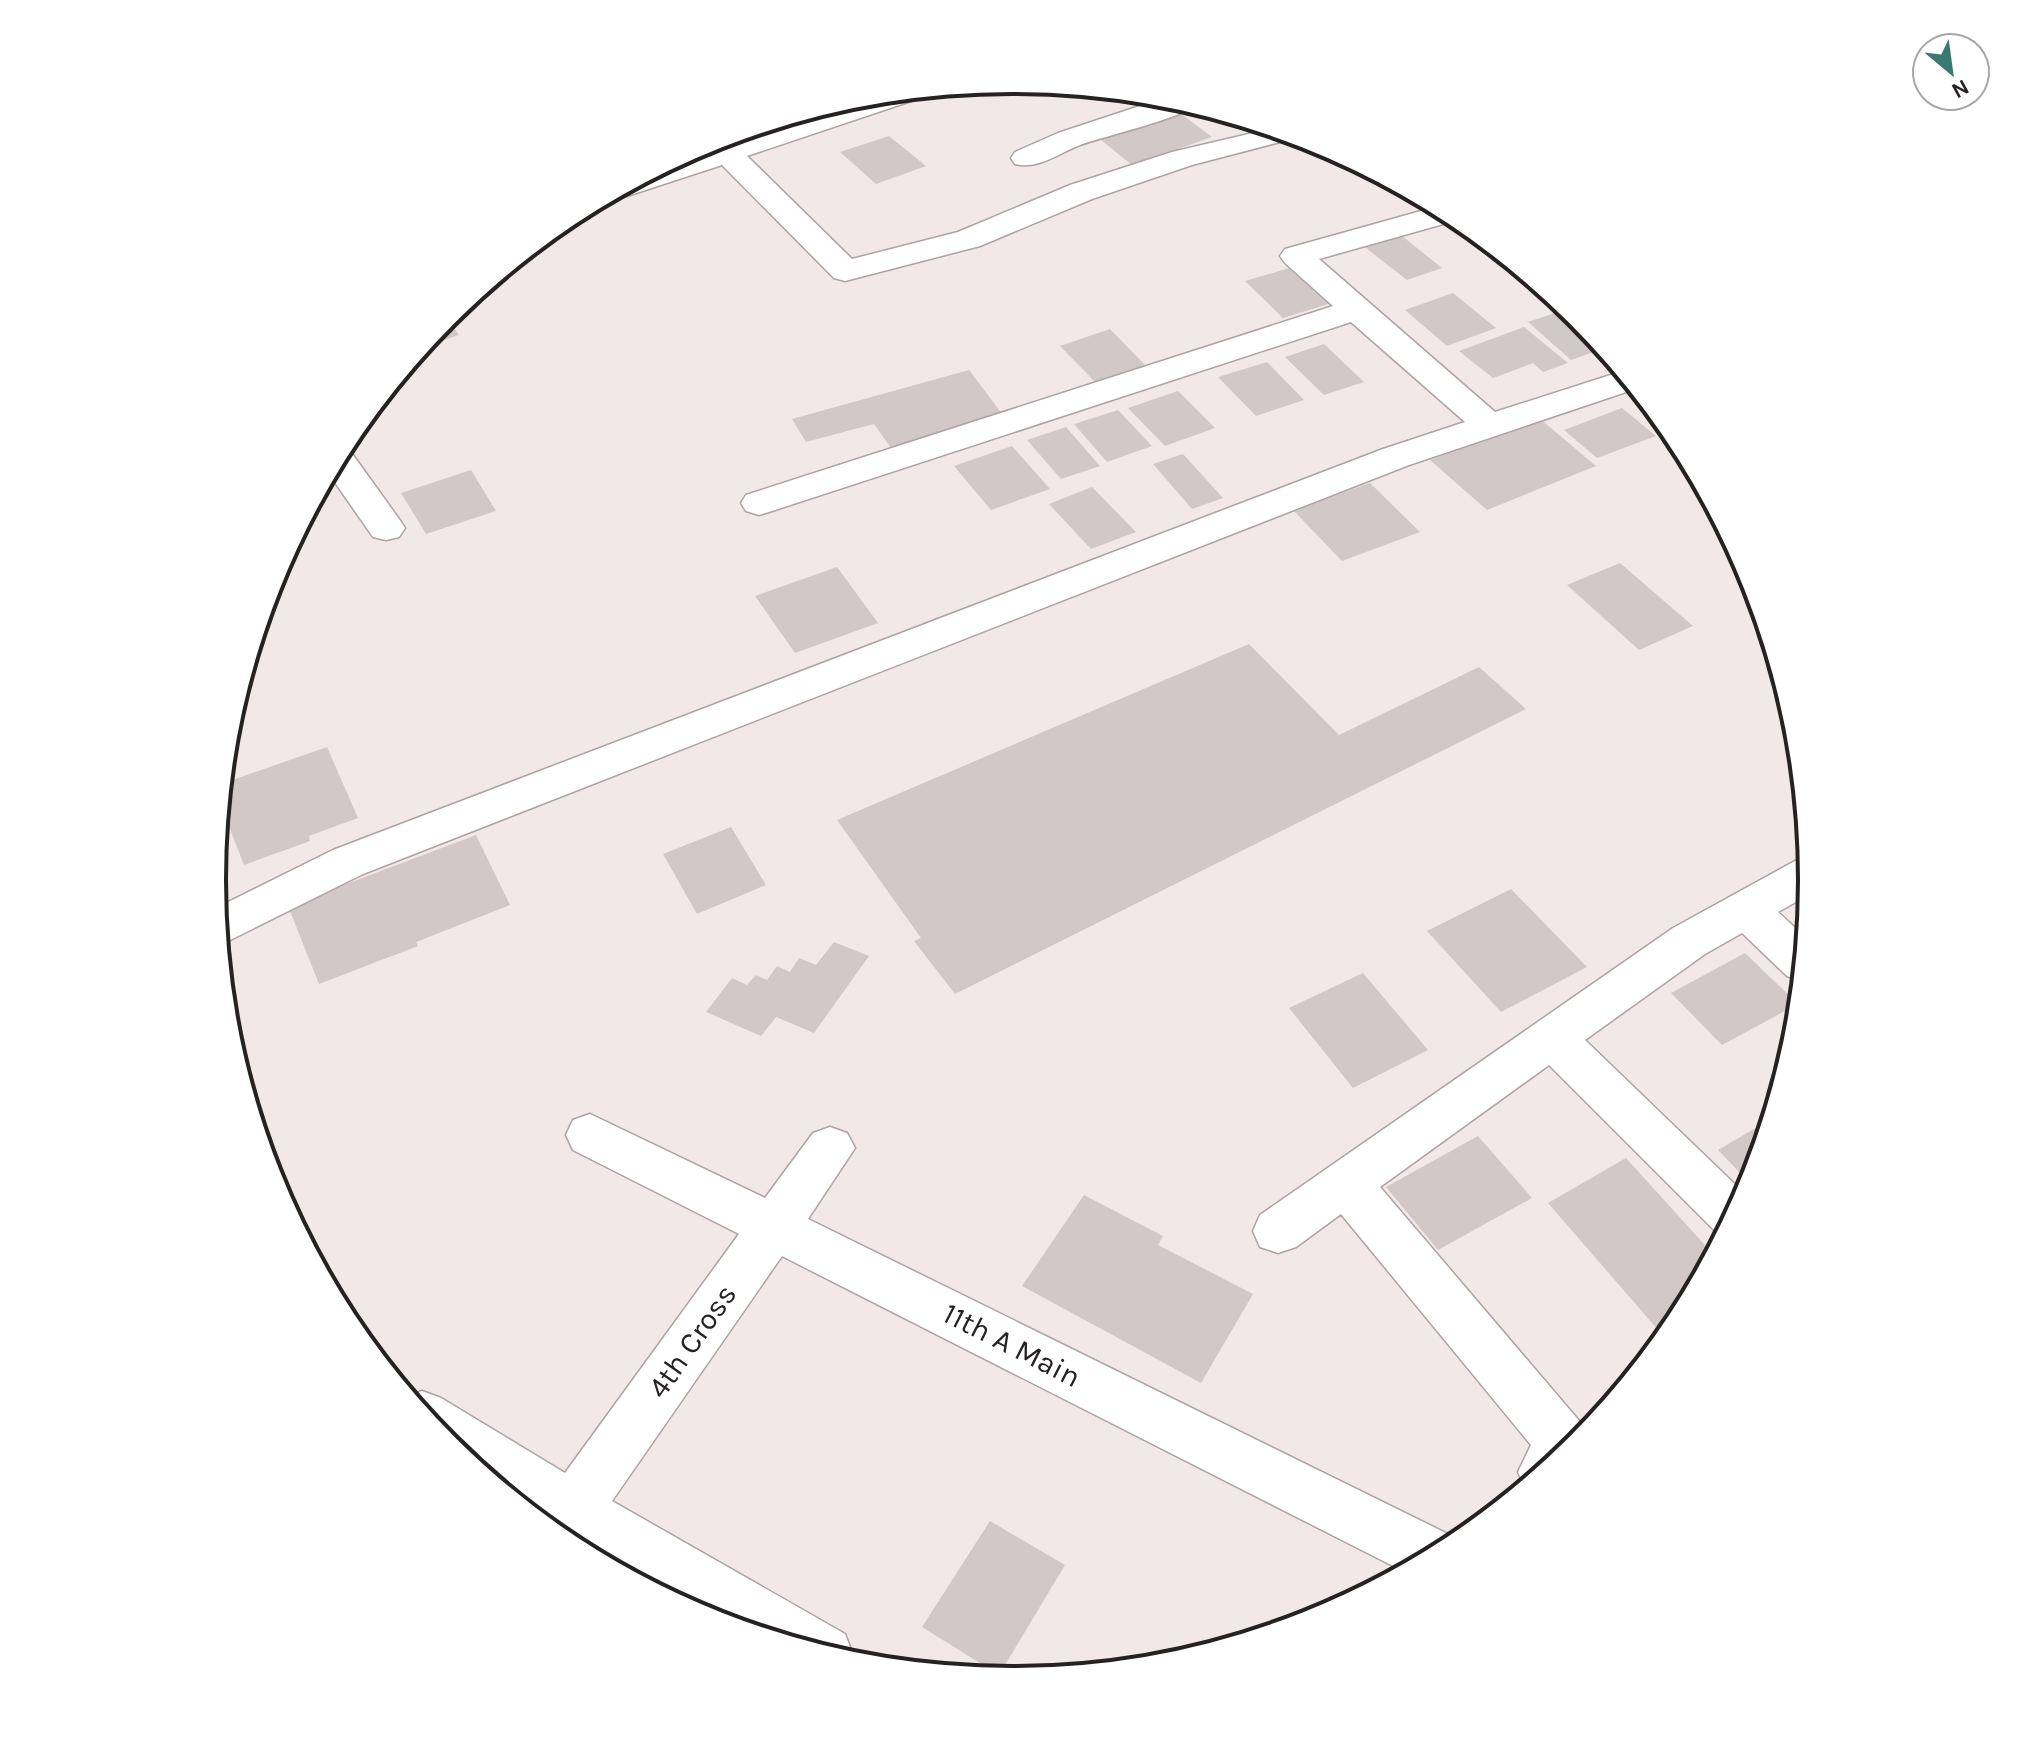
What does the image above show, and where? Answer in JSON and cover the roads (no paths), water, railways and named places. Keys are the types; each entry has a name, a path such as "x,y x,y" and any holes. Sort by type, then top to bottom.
{"street":[{"path":"1026,158 1069,139 1162,109"},
{"path":"723,150 845,271 969,239 1081,192 1183,158 1269,138"},
{"path":"1433,217 1296,256 1490,426"},
{"path":"759,503 1356,309"},
{"path":"227,922 363,856 1381,463 1619,383"},
{"path":"343,467 386,528"},
{"path":"1278,1231 1689,941 1798,880"},
{"path":"1745,909 1794,954"},
{"path":"1551,1037 1726,1208"},
{"name":"11th A Main","path":"590,1135 1421,1551"},
{"name":"4th Cross","path":"563,1522 830,1148"},
{"path":"1346,1183 1562,1441"},
{"path":"485,1463 563,1522 769,1627"}]}
